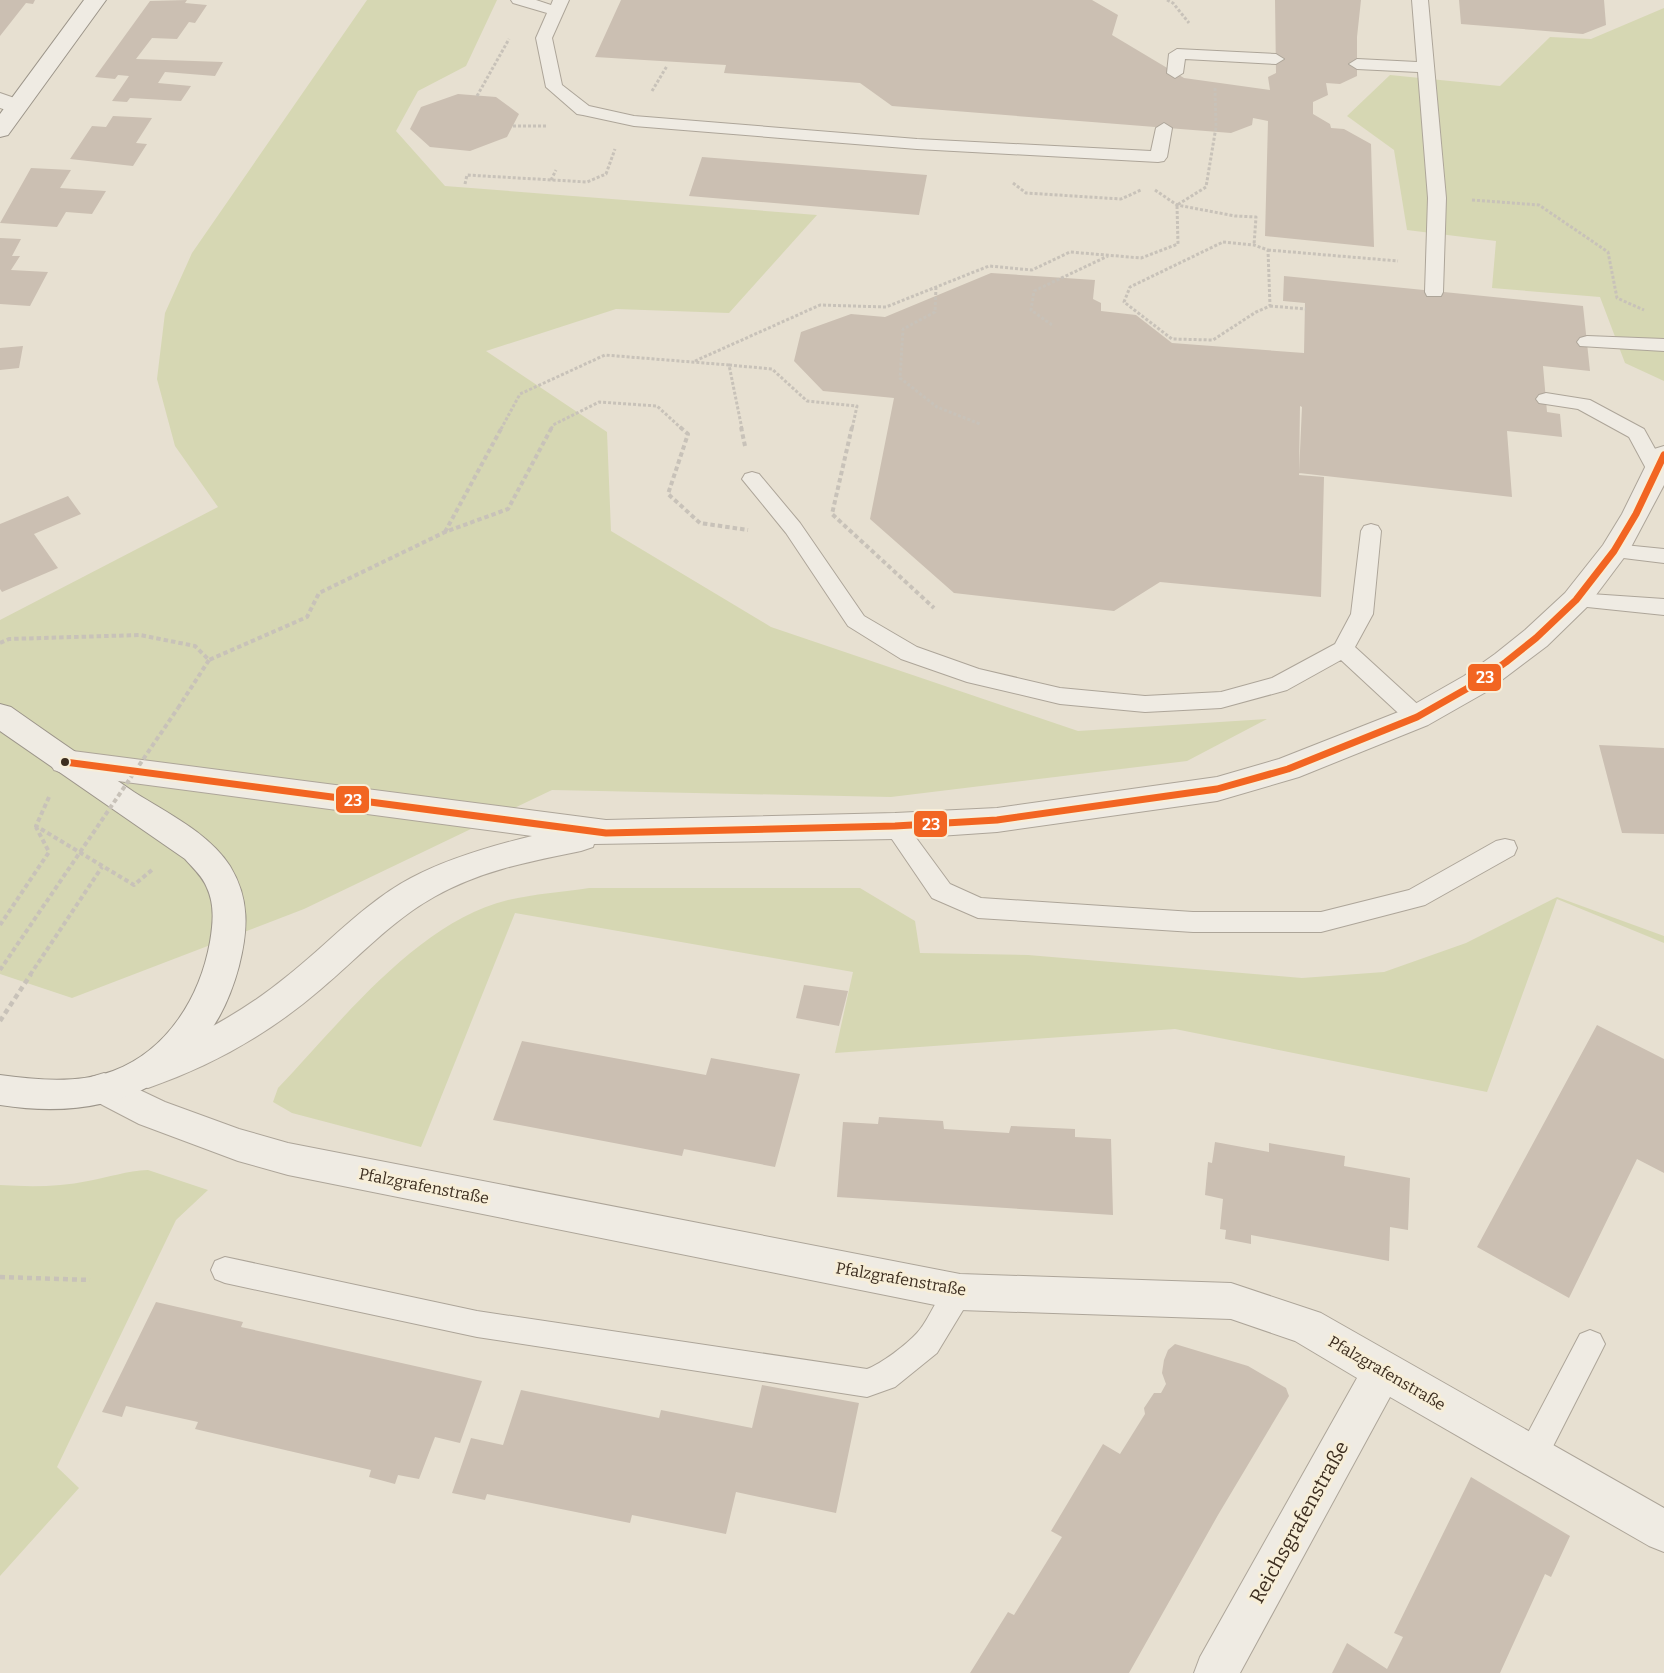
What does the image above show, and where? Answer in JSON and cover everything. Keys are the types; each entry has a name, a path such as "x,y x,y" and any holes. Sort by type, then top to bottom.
{"street":[{"path":"0,130 8,103 95,0"},
{"path":"65,762 606,833 895,826 997,820 1218,789 1288,769 1417,717 1475,684 1506,662 1536,638 1576,600 1614,551 1636,514 1660,463"},
{"path":"0,715 65,762 197,850 215,869 228,897 226,955 208,1002 186,1038 160,1061 120,1082"},
{"path":"0,1090 28,1095 77,1094 120,1082 176,1062 253,1020 296,990 402,900 434,882 468,866 507,854 606,833"},
{"name":"Pfalzgrafenstraße","path":"120,1082 152,1113 238,1145 288,1159 960,1292 1232,1301 1307,1326 1664,1531"},
{"name":"Reichsgrafenstraße","path":"1216,1673 1382,1371"}],"lane":[{"path":"519,0 558,6 544,38 554,87 583,110 634,121 917,144 1158,157 1164,128"},
{"path":"1420,0 1437,198 1434,292"},
{"path":"1175,73 1177,54 1276,59"},
{"path":"1357,64 1426,67"},
{"path":"1587,342 1664,345"},
{"path":"1546,399 1583,404 1637,433 1660,463"},
{"path":"752,479 793,528 856,621 909,653 975,676 1060,696 1145,704 1221,700 1279,684 1343,649 1362,614 1371,531"},
{"path":"1614,551 1664,556"},
{"path":"1576,600 1664,607"},
{"path":"1343,649 1417,717"},
{"path":"895,826 940,891 978,908 1193,922 1321,922 1416,898 1504,848"},
{"path":"225,1270 477,1323 867,1383 885,1377 927,1344 960,1292"},
{"path":"1532,1456 1590,1344"}],"path":[{"path":"1177,205 1206,187 1216,127 1215,86"},
{"path":"465,184 466,176 587,182 606,174 615,148"},
{"path":"550,180 556,170"},
{"path":"1007,179 1026,193 1121,199 1150,186 1177,205 1256,218 1254,245"},
{"path":"1437,198 1539,205 1608,252 1617,298 1645,310"},
{"path":"695,361 820,305 886,307 988,266 1032,270 1070,252 1141,258 1178,244 1177,205"},
{"path":"1306,309 1270,306 1256,312 1214,340 1172,339 1124,302 1130,287 1223,242 1254,245 1268,250 1436,264"},
{"path":"1268,250 1270,306"},
{"path":"1052,325 1031,310 1034,291 1109,256"},
{"path":"936,287 935,312 903,329 900,378 937,407 980,424"},
{"path":"445,532 520,394 605,355 772,369 807,401 857,406 832,514 934,608"},
{"path":"729,365 752,479"},
{"path":"0,970 209,660 307,617 319,593 445,532 508,509 553,425 599,402 657,406 688,434 668,494 700,523 768,533 793,528"},
{"path":"0,643 9,639 140,635 195,646 209,660"},
{"path":"36,826 65,762"},
{"path":"36,826 134,885"},
{"path":"0,924 49,852 36,826"},
{"path":"0,1021 102,867"},
{"path":"0,1277 90,1280"}],"green space":[{"path":"367,0 497,0 466,66 418,91 396,131 445,186 817,215 729,313 616,309 486,351 607,432 611,531 771,627 1078,731 1267,719 1187,761 891,797 552,790 304,909 72,998 0,974 0,620 218,507 175,446 157,379 165,313 192,253"},
{"path":"1664,8 1664,381 1625,363 1600,297 1492,288 1496,241 1407,230 1394,150 1347,116 1390,75 1500,86 1550,37 1591,39"},
{"path":"589,888 860,888 915,921 920,953 1028,955 1302,978 1384,972 1466,943 1557,897 1664,936 1664,943 1557,899 1487,1092 1175,1029 835,1053 853,972 515,913 421,1147 292,1113 273,1102 278,1088 354,1005 412,952 443,929 475,912 508,900"},
{"path":"148,1170 208,1190 176,1220 57,1467 79,1488 0,1576 0,1185 66,1184"}],"building":[{"path":"0,0 35,0 33,4 26,3 0,36"},
{"path":"187,0 185,3 207,5 195,23 189,22 177,39 152,38 136,59 223,62 215,76 165,72 158,83 191,86 181,101 130,98 127,102 112,101 129,76 118,75 115,79 95,77 150,1"},
{"path":"621,0 1092,0 1118,15 1112,35 1184,78 1270,90 1268,77 1276,73 1275,0 1361,0 1357,37 1357,76 1340,84 1326,83 1328,95 1313,102 1313,114 1330,124 1331,128 1344,129 1371,144 1374,247 1265,236 1268,121 1253,118 1252,125 1231,133 892,106 860,83 724,73 726,65 595,57"},
{"path":"1459,0 1604,0 1606,25 1583,34 1461,24"},
{"path":"458,94 496,97 519,114 507,137 470,151 430,147 410,129 421,107"},
{"path":"113,116 152,118 136,143 147,144 133,166 70,159 92,126 106,127"},
{"path":"702,157 927,175 919,215 689,196"},
{"path":"31,168 71,170 60,188 106,191 92,214 66,212 57,227 0,223"},
{"path":"0,238 21,239 12,256 20,256 11,270 48,272 30,306 0,304"},
{"path":"991,273 1095,280 1093,299 1101,303 1101,311 1136,315 1172,343 1304,353 1305,303 1283,301 1284,276 1583,306 1590,371 1543,366 1547,412 1560,414 1562,437 1507,431 1512,497 1299,473 1299,475 1324,477 1321,597 1160,582 1114,611 954,593 870,519 894,398 823,391 794,361 801,332 851,314 885,317","holes":["1300,406 1302,407 1299,472"]},
{"path":"23,346 19,368 0,370 0,348"},
{"path":"68,496 81,514 34,534 58,568 2,592 0,589 0,524"},
{"path":"1599,745 1664,748 1664,834 1622,833"},
{"path":"804,985 848,991 839,1026 796,1018"},
{"path":"1597,1025 1664,1059 1664,1173 1637,1159 1569,1298 1477,1247"},
{"path":"522,1041 706,1075 711,1058 800,1074 775,1167 684,1149 682,1156 493,1120"},
{"path":"879,1117 943,1121 944,1129 1009,1133 1011,1126 1075,1129 1075,1137 1111,1139 1113,1215 837,1197 843,1122 878,1124"},
{"path":"1215,1142 1269,1152 1269,1143 1345,1156 1344,1166 1410,1178 1408,1230 1390,1227 1389,1261 1251,1235 1251,1244 1225,1239 1226,1230 1220,1229 1223,1199 1205,1195 1208,1162 1212,1163"},
{"path":"156,1302 243,1322 241,1327 482,1381 460,1443 435,1437 419,1479 398,1475 395,1484 369,1477 371,1470 195,1429 198,1422 126,1406 122,1417 102,1412"},
{"path":"1175,1344 1248,1366 1286,1388 1289,1396 1218,1515 1129,1673 970,1673 1008,1612 1014,1615 1062,1537 1051,1531 1103,1444 1120,1454 1145,1414 1144,1408 1154,1393 1161,1393 1166,1384 1162,1373 1164,1360 1168,1350"},
{"path":"762,1385 859,1403 836,1513 736,1492 726,1534 632,1515 630,1523 487,1494 485,1500 452,1493 471,1438 503,1445 521,1390 659,1418 661,1410 752,1428"},
{"path":"1471,1477 1570,1536 1551,1577 1545,1574 1500,1673 1332,1673 1347,1643 1387,1669 1403,1637 1394,1633"}],"transit line":[{"name":"23","path":"65,762 606,833 895,826 997,820 1217,789 1288,769 1417,717 1475,684 1506,662 1536,638 1576,600 1614,551 1636,514 1664,455"}]}
